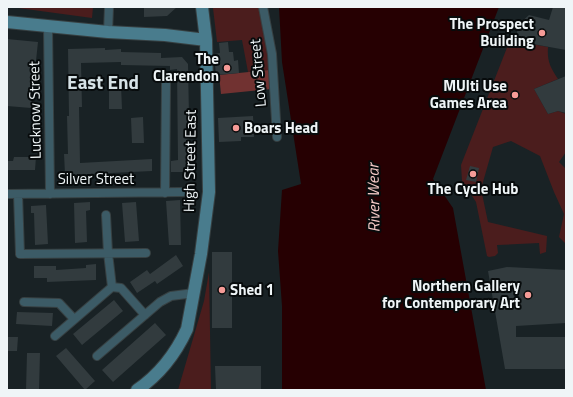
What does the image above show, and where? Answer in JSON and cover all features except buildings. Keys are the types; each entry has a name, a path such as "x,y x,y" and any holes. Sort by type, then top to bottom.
{"main road":[{"name":"High Street East","path":"138,389 172,357 184,337 187,329 201,254 209,192 206,40 202,7"},
{"path":"7,22 108,32 165,35 206,40"}],"street":[{"path":"108,32 109,7"},
{"name":"Low Street","path":"263,7 273,70 277,137"},
{"name":"Lucknow Street","path":"48,26 50,194"},
{"path":"165,193 166,84"},
{"name":"Silver Street","path":"7,194 185,192"},
{"path":"18,194 20,254 146,252"},
{"path":"106,215 112,287"},
{"path":"55,336 112,287 121,288 145,315"},
{"path":"97,356 160,302 171,296 194,293"},
{"path":"24,302 59,303 74,319"}],"shaded area":[{"path":"11,7 93,7 92,18"},
{"path":"211,7 259,7 263,21 269,70 248,72 242,40 217,42 213,8"},
{"path":"510,40 548,47 550,64 558,79 534,89 548,114 558,111 566,114 566,152 559,162 566,169 566,244 559,237 564,214 540,156 511,141 493,147 481,189 488,222 547,236 546,252 540,254 539,243 497,245 498,253 495,256 489,257 487,256 476,202 462,181 461,165"},
{"path":"269,70 271,89 221,94 219,75"},
{"path":"209,272 211,390 178,390 204,301"}],"water":[{"name":"River Wear","path":"279,7 499,7 433,179 453,208 486,390 282,390 282,306 278,251 282,190 301,184 282,62"}],"place":[{"name":"The Prospect Building","path":"542,33"},
{"name":"The Clarendon","path":"227,68"},
{"name":"MUlti Use Games Area","path":"515,95"},
{"name":"Boars Head","path":"236,128"},
{"name":"The Cycle Hub","path":"473,174"},
{"name":"Shed 1","path":"222,290"},
{"name":"Northern Gallery for Contemporary Art","path":"528,295"}],"district":[{"name":"East End","path":"103,82"}]}
